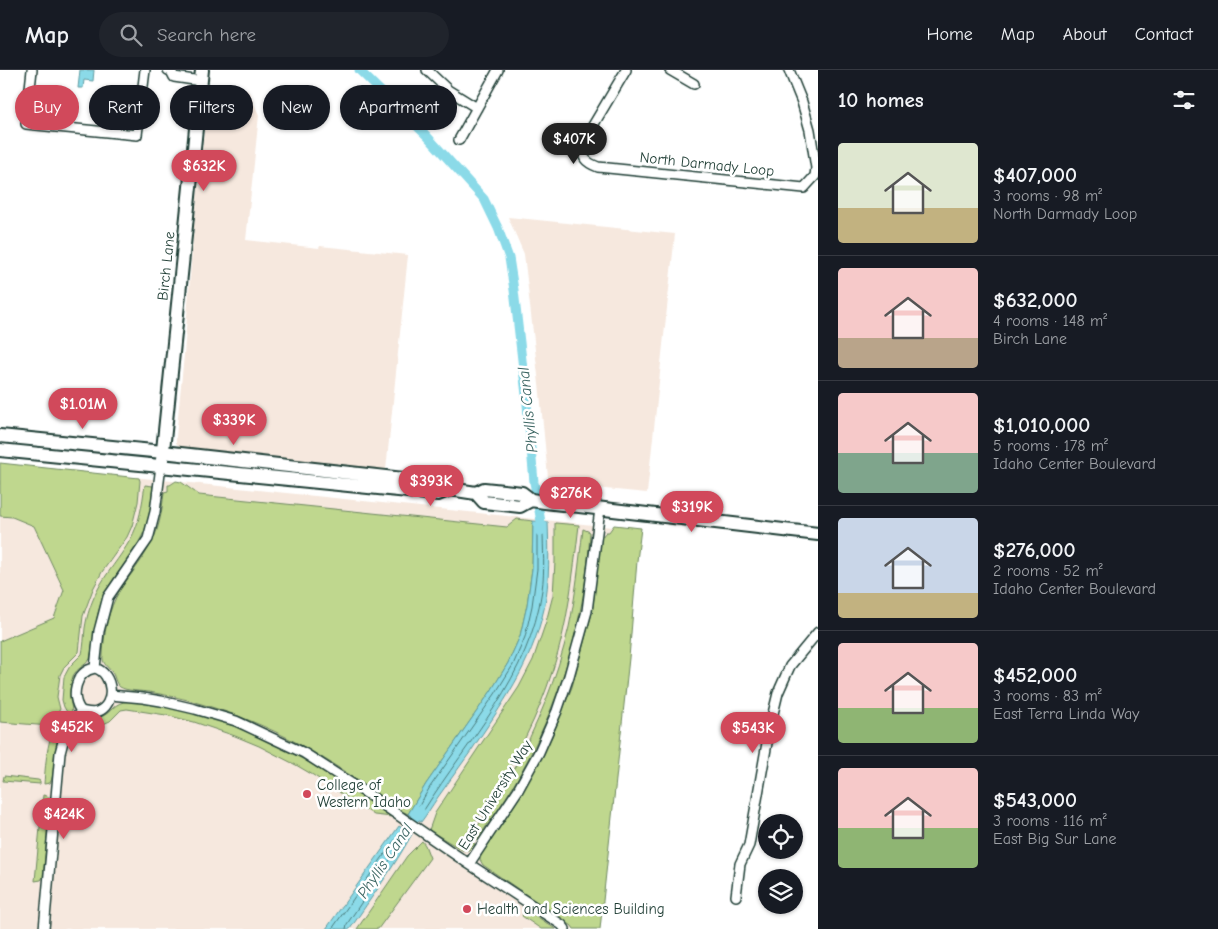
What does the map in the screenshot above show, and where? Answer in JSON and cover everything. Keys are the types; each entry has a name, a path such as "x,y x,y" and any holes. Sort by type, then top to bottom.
{"main road":[{"name":"Birch Lane","path":"161,466 202,75"},
{"path":"0,436 439,483 450,489 476,493 484,489 522,493 530,500 818,534"},
{"path":"0,450 438,494 450,489"}],"street":[{"path":"32,70 26,124 137,135 145,70"},
{"path":"170,70 174,77 202,75"},
{"path":"427,70 448,90 477,108"},
{"path":"460,140 498,70"},
{"name":"North Darmady Loop","path":"626,70 582,144 584,158 591,164 598,167 804,188 815,176 816,168 810,130 802,102 789,70"},
{"path":"670,70 694,84"},
{"path":"95,668 99,631 108,597 148,539 155,512 161,466"},
{"name":"East University Way","path":"469,864 518,790 539,752 557,712 586,612 600,509"},
{"path":"736,896 740,864 749,844 770,726 778,693 790,666 818,632"},
{"path":"95,668 99,669 108,679 110,694 104,708 99,712 81,711 77,706 75,697 81,674 95,668"},
{"path":"110,694 161,701 236,721 304,753 565,929"},
{"path":"44,929 60,753 65,734 81,711"}],"shaded area":[{"path":"253,101 259,115 246,240 408,255 386,470 184,449 176,443 194,226 204,130 253,130"},
{"path":"508,217 675,234 647,493 595,488 594,493 549,488 524,254"},
{"name":"College of Western Idaho","path":"0,463 612,527 618,525 641,528 600,929 0,929"}],"green space":[{"path":"0,463 139,478 140,481 138,502 132,526 127,537 102,572 93,589 83,616 79,652 64,667 60,675 57,697 60,709 50,726 0,722 0,641 54,618 64,590 34,526 12,517 0,516"},
{"path":"176,481 181,482 199,495 507,527 517,519 533,521 532,569 520,636 508,663 491,691 426,784 408,814 403,813 365,785 326,760 287,737 250,720 192,701 126,689 117,684 103,658 110,613 120,590 142,560 155,536 164,492 168,491 168,485"},
{"path":"145,485 153,486 147,522 139,542 104,596 96,620 90,659 72,678 70,697 72,712 70,717 62,700 64,677 70,666 82,654 87,618 97,591 126,547 136,527"},
{"path":"555,523 579,525 569,601 558,653 541,704 526,736 505,775 465,837 475,844 469,850 462,850 429,830 435,813 519,687 533,660 553,595"},
{"path":"614,525 641,528 629,658 600,929 574,929 483,865 480,860 481,855 521,795 552,736 572,687 592,613 601,538"},
{"path":"583,529 590,532 587,565 583,598 568,662 545,724 531,754 515,783 477,840 471,836 521,755 538,720 552,683 569,627"},
{"path":"129,701 195,713 259,736 311,764 392,817 374,815 313,775 259,746 194,722 166,715 127,709 121,710 110,721 101,725 90,726 79,723 101,717 119,704"},
{"path":"62,714 67,720 57,743 52,779 50,783 44,784 50,739"},
{"path":"4,776 38,780 40,784 3,781"},
{"path":"43,795 50,798 50,803 43,877 41,880 35,881"},
{"path":"422,841 430,858 378,929 357,929 407,856"},
{"path":"526,909 556,929 541,929 522,916"}],"water":[{"path":"80,70 94,70 93,81 84,80 83,88 79,88"},
{"path":"533,521 548,522 549,566 544,609 531,649 504,700 421,822 408,814 426,784 491,691 508,663 520,636 532,569"},
{"path":"399,826 412,834 350,929 326,929"}],"waterway":[{"name":"Phyllis Canal","path":"359,70 427,136 484,199 498,228 509,258 514,290 534,482 541,522 540,532"},
{"name":"Phyllis Canal","path":"399,840 420,810"}],"place":[{"name":"College of Western Idaho","path":"307,794"},
{"name":"Health and Sciences Building","path":"467,909"}]}
